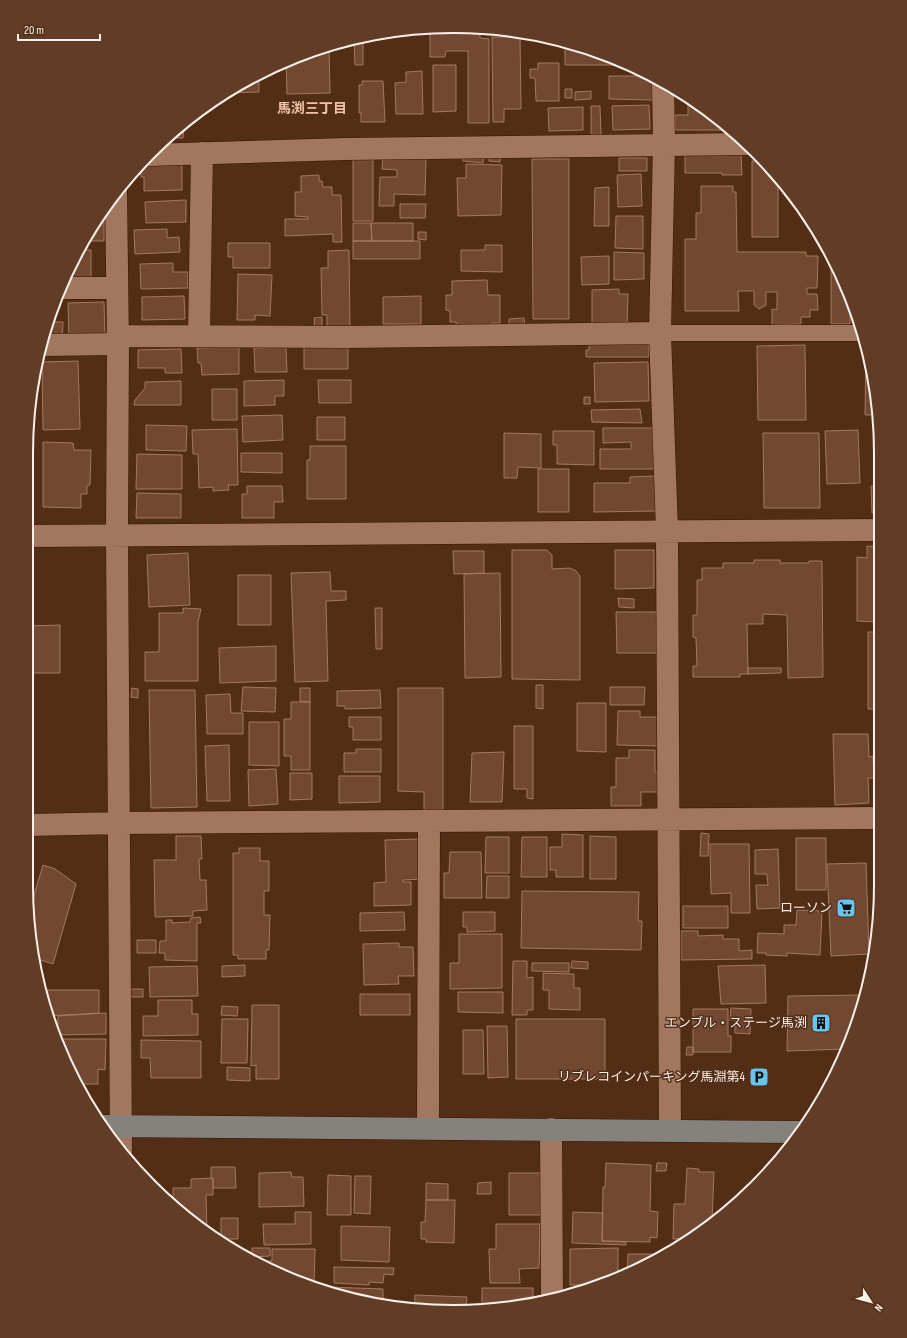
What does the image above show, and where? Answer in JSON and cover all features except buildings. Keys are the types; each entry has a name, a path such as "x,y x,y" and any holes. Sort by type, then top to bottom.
{"street":[{"path":"663,89 664,144 660,333 667,531 670,1130"},
{"path":"157,155 353,149 738,144"},
{"path":"199,336 202,153"},
{"path":"116,203 120,823 111,1126 793,1132"},
{"path":"67,288 117,288"},
{"path":"47,345 199,336 346,337 660,333"},
{"path":"33,536 874,530"},
{"path":"33,825 120,823 874,818"},
{"path":"428,1128 429,821"},
{"path":"551,1129 552,1293"}],"lane":[{"path":"660,333 856,333"}],"place":[{"name":"ローソン","path":"846,908"},
{"name":"エンブル・ステージ馬渕","path":"821,1023"},
{"name":"リブレコインパーキング馬淵第4","path":"759,1077"}],"district":[{"name":"馬渕三丁目","path":"312,108"}]}
